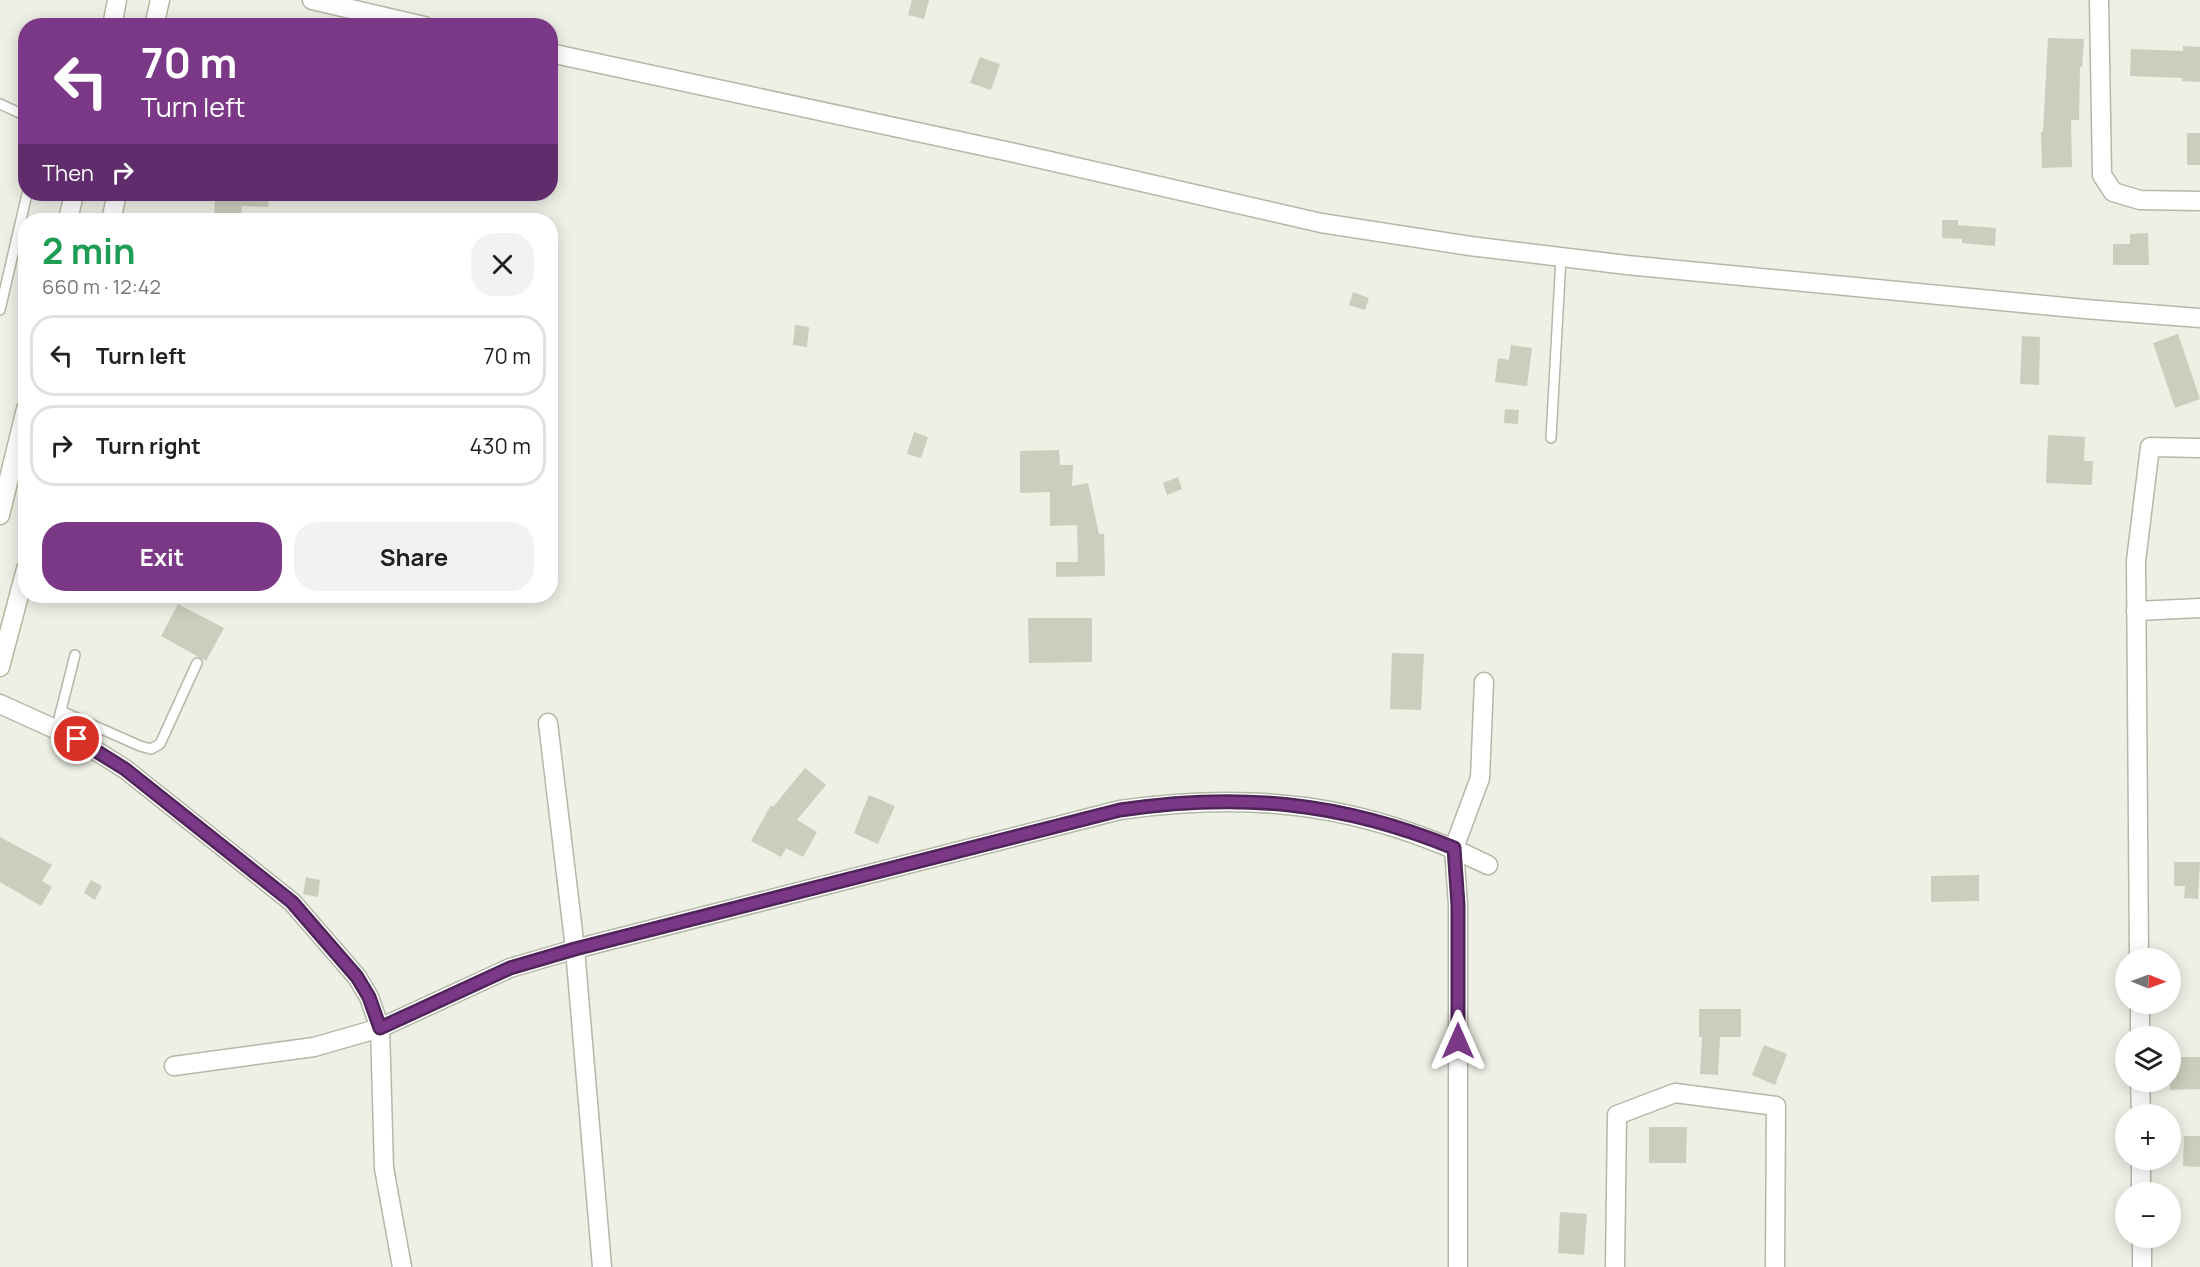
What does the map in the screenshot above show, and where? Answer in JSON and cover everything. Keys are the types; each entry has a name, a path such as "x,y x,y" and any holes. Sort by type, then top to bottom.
{"street":[{"path":"114,18 117,0"},
{"path":"156,18 160,0"},
{"path":"312,0 390,18"},
{"path":"2099,0 2102,175 2113,192 2140,200 2200,201"},
{"path":"558,55 1014,153 1321,223 1470,246 1562,257 2085,309 2200,318"},
{"path":"0,515 18,442"},
{"path":"2139,948 2136,561 2150,447 2200,448"},
{"path":"0,667 18,599"},
{"path":"2136,610 2200,608"},
{"path":"1458,1267 1458,905 1454,848 1480,778 1484,682"},
{"path":"0,704 77,739 125,769 292,902 357,977 369,997 380,1028 384,1168 402,1267"},
{"path":"548,723 575,949 602,1267"},
{"path":"174,1066 314,1047 380,1028 510,968 575,949 1108,813 1172,802 1244,801 1306,806 1351,814 1420,834 1488,865"},
{"path":"1615,1267 1617,1115 1675,1094 1776,1106 1775,1267"},
{"path":"2142,1248 2142,1267"}],"lane":[{"path":"0,104 18,112"},
{"path":"0,310 18,233"},
{"path":"1551,438 1562,257"},
{"path":"56,730 75,656"},
{"path":"61,711 151,749 160,744 197,663"}],"building":[{"path":"912,0 929,0 924,19 908,15"},
{"path":"2048,38 2084,39 2082,67 2080,67 2079,120 2071,120 2072,167 2042,168 2041,132 2043,132"},
{"path":"2183,46 2200,47 2200,82 2182,81 2182,78 2130,76 2131,49 2183,51"},
{"path":"980,57 1000,64 991,90 970,83"},
{"path":"2187,133 2200,133 2200,165 2187,165"},
{"path":"215,201 268,201 268,207 242,206 242,213 214,213"},
{"path":"1942,220 1958,220 1958,225 1996,228 1995,246 1962,243 1962,239 1942,238"},
{"path":"2148,233 2149,265 2113,265 2113,244 2130,244 2130,234"},
{"path":"1353,292 1369,298 1365,310 1349,305"},
{"path":"795,325 809,327 807,347 793,345"},
{"path":"2178,334 2200,399 2175,408 2153,343"},
{"path":"2022,336 2040,337 2039,385 2020,384"},
{"path":"1511,345 1532,348 1527,386 1495,382 1498,358 1509,360"},
{"path":"1505,409 1519,410 1518,424 1504,423"},
{"path":"914,432 928,437 921,458 907,454"},
{"path":"2048,435 2085,437 2084,461 2093,461 2092,485 2046,483"},
{"path":"1059,450 1060,465 1073,465 1072,486 1088,483 1099,534 1104,534 1105,576 1056,577 1056,562 1078,562 1077,525 1050,526 1050,492 1020,493 1020,451"},
{"path":"1178,477 1182,489 1167,495 1163,483"},
{"path":"178,604 224,628 206,661 161,636"},
{"path":"1028,618 1092,618 1092,662 1029,663"},
{"path":"1392,653 1424,654 1421,710 1390,709"},
{"path":"805,768 826,785 797,820 817,832 803,857 786,848 781,857 751,841 771,805 773,807"},
{"path":"869,795 895,806 878,844 854,833"},
{"path":"0,837 52,865 42,881 52,887 41,906 0,882"},
{"path":"2174,862 2200,862 2198,899 2184,898 2185,886 2174,886"},
{"path":"1979,875 1979,901 1931,902 1931,876"},
{"path":"306,877 320,880 318,897 303,894"},
{"path":"91,880 102,886 95,900 84,893"},
{"path":"1699,1009 1741,1009 1741,1037 1720,1037 1718,1075 1700,1074 1702,1037 1699,1037"},
{"path":"1764,1045 1787,1054 1775,1085 1752,1075"},
{"path":"2181,1057 2200,1057 2200,1089 2181,1090"},
{"path":"1649,1127 1687,1127 1686,1163 1649,1163"},
{"path":"2184,1136 2200,1136 2200,1167 2183,1166"},
{"path":"1560,1212 1587,1214 1584,1255 1558,1253"}],"route":[{"path":"77,739 125,769 292,902 357,977 369,997 380,1028 510,968 575,949 1120,810 1172,802 1211,801 1306,806 1351,814 1420,834 1454,848 1458,905 1458,1041"}]}
